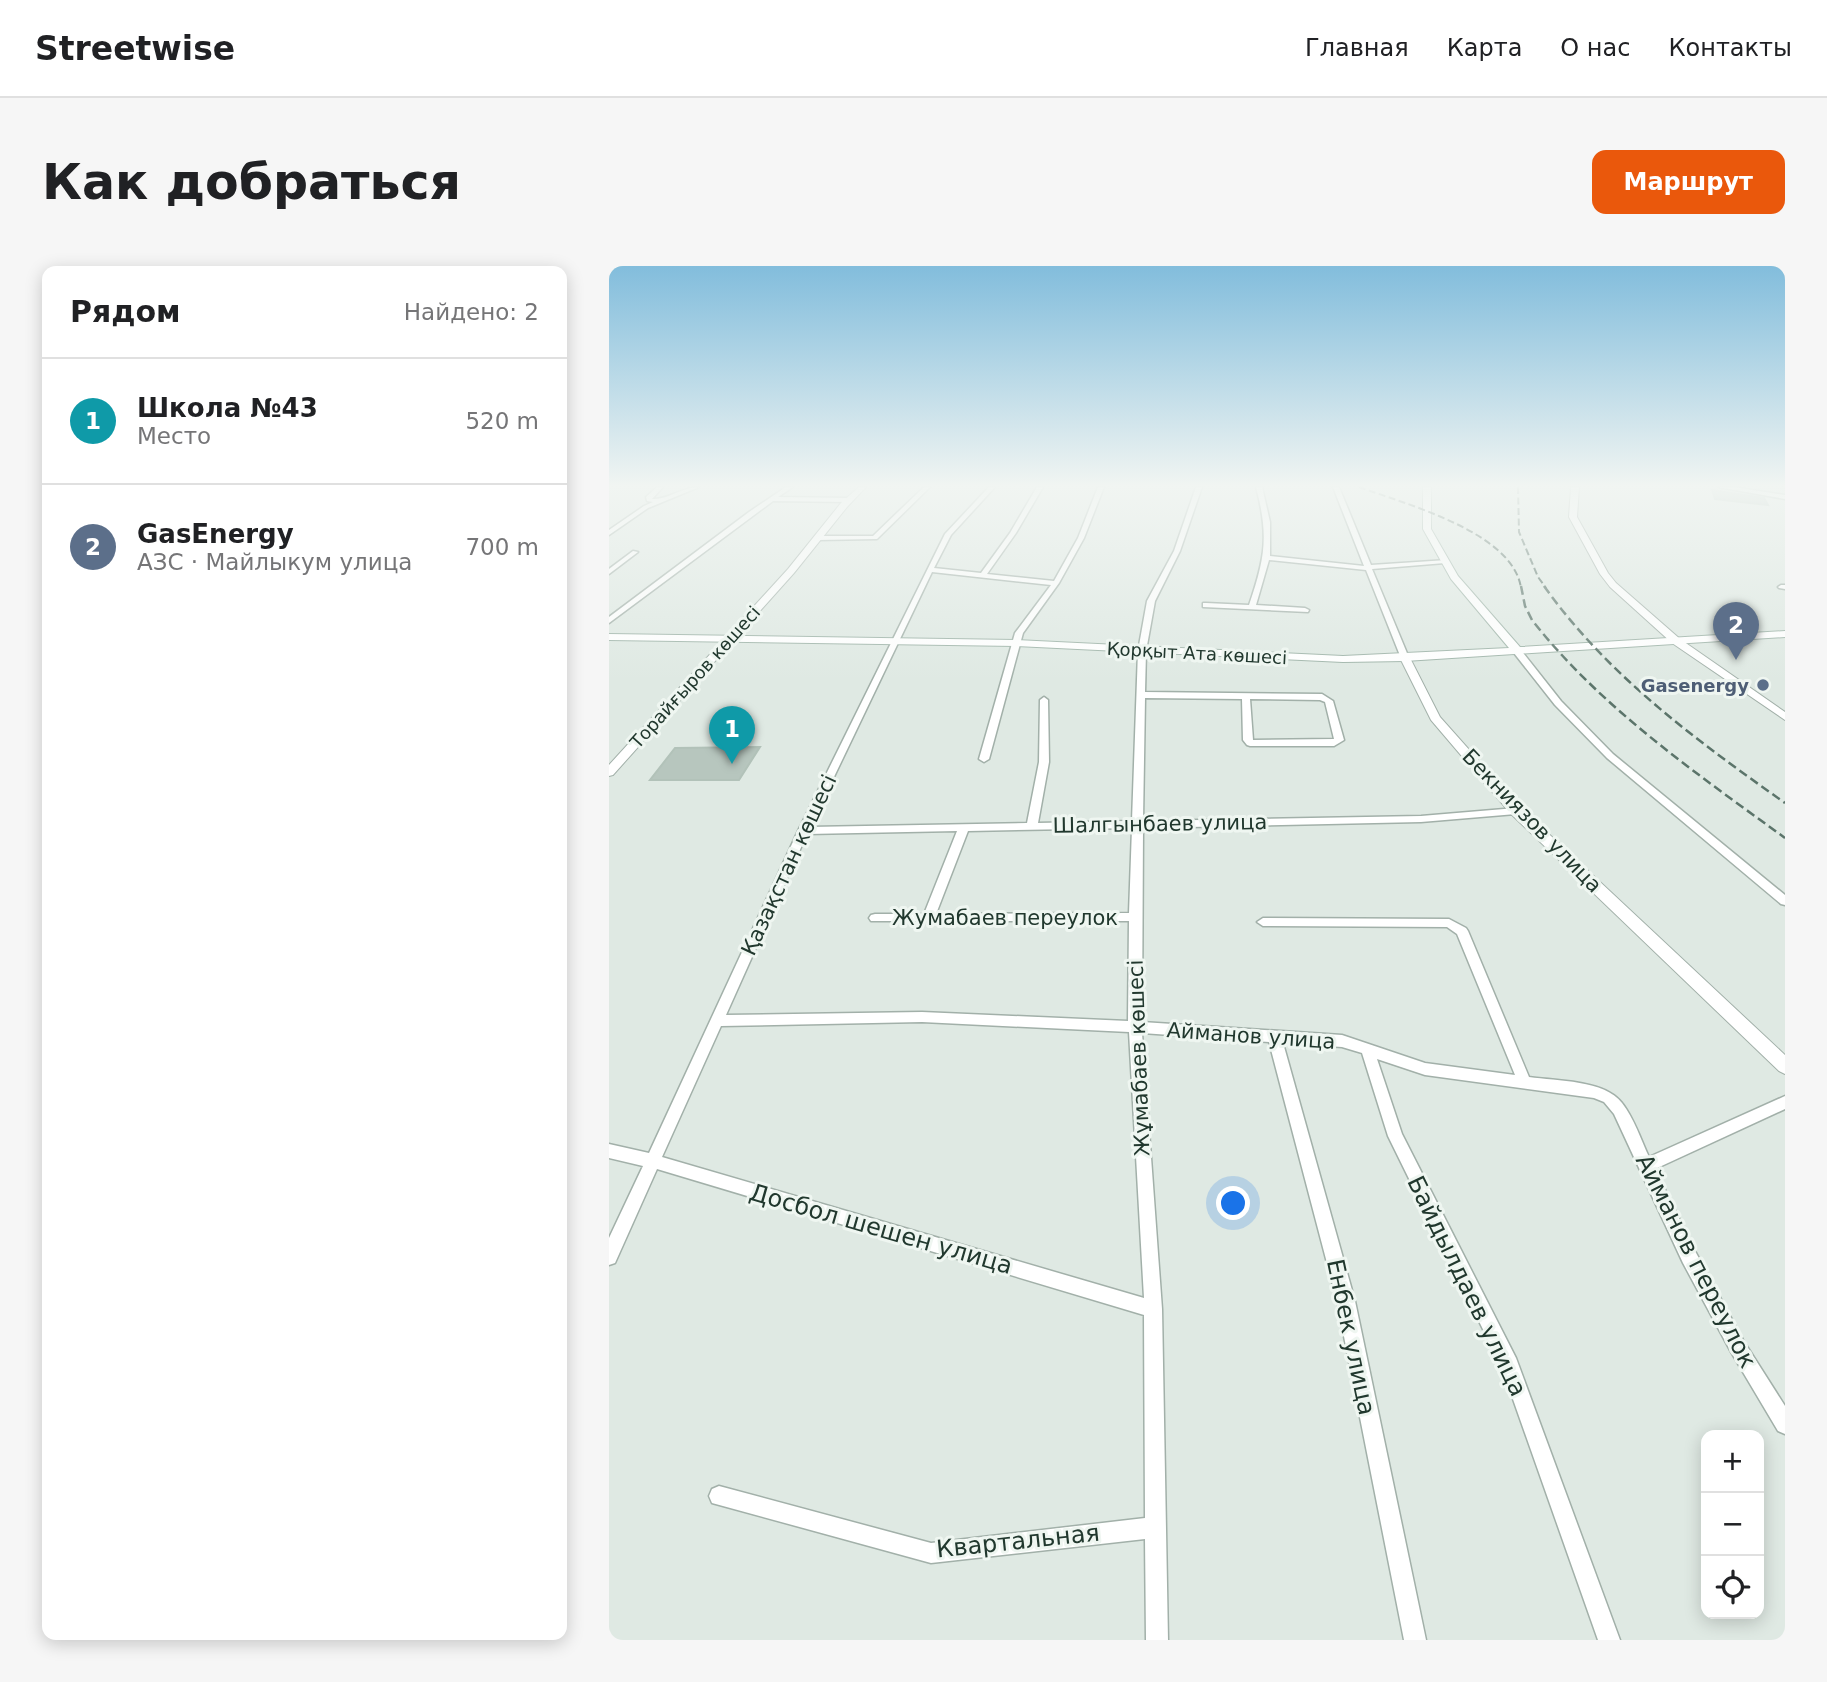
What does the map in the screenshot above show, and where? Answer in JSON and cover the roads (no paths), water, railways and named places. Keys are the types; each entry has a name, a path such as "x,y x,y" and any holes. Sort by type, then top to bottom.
{"main road":[{"path":"1439,551 1454,577 1517,651"},
{"name":"Қорқыт Ата көшесі","path":"609,637 1016,643 1343,659 1405,658 1785,634"}],"street":[{"path":"609,621 702,551"},
{"name":"Торайғыров көшесі","path":"609,772 791,572 807,551"},
{"name":"Қазақстан көшесі","path":"609,1257 719,1021 803,831 939,551"},
{"path":"983,575 1002,551"},
{"path":"984,759 1019,633 1056,583 1074,551"},
{"name":"Жұмабаев көшесі","path":"1157,1640 1153,1309 1135,1027 1135,917 1142,650 1151,601 1177,551"},
{"path":"1252,607 1267,551"},
{"name":"Бекниязов улица","path":"1361,551 1405,658 1435,718 1516,811 1785,1066"},
{"path":"1592,551 1604,574 1677,641 1785,717"},
{"path":"609,572 635,552"},
{"path":"1267,558 1367,568 1445,561"},
{"path":"930,570 1056,583"},
{"path":"1206,605 1305,610"},
{"path":"609,608 625,609"},
{"path":"1517,651 1558,703 1610,756 1785,901"},
{"path":"1141,695 1246,696 1326,699 1339,740 1334,743 1250,743 1246,696"},
{"path":"1032,826 1044,762 1044,700"},
{"name":"Шалгынбаев улица","path":"803,831 1421,819 1516,811"},
{"path":"928,918 964,828"},
{"name":"Жумабаев переулок","path":"875,918 1135,917"},
{"path":"1263,922 1456,925 1462,931 1524,1080"},
{"name":"Айманов улица","path":"719,1021 922,1017 1135,1027 1342,1041 1425,1069 1524,1080 1595,1092 1609,1098"},
{"name":"Енбек улица","path":"1274,1036 1346,1301 1415,1640"},
{"name":"Байдылдаев улица","path":"1368,1051 1395,1136 1510,1364 1609,1640"},
{"name":"Айманов переулок","path":"1609,1098 1619,1109 1689,1257 1737,1346 1785,1424"},
{"path":"1646,1166 1785,1102"},
{"name":"Досбол шешен улица","path":"609,1151 653,1161 1153,1309"},
{"name":"Квартальная","path":"719,1496 931,1553 1156,1527"}],"railway":[{"path":"1499,551 1514,568 1521,588"},
{"path":"1527,551 1546,588"},
{"path":"1521,586 1525,606 1532,620 1588,682 1651,738 1785,838"},
{"path":"1544,586 1569,619 1625,678 1655,705 1785,803"}],"place":[{"name":"GasEnergy","path":"1736,660"},
{"name":"Gasenergy","path":"1763,685"},
{"name":"Школа №43","path":"732,764"}]}
